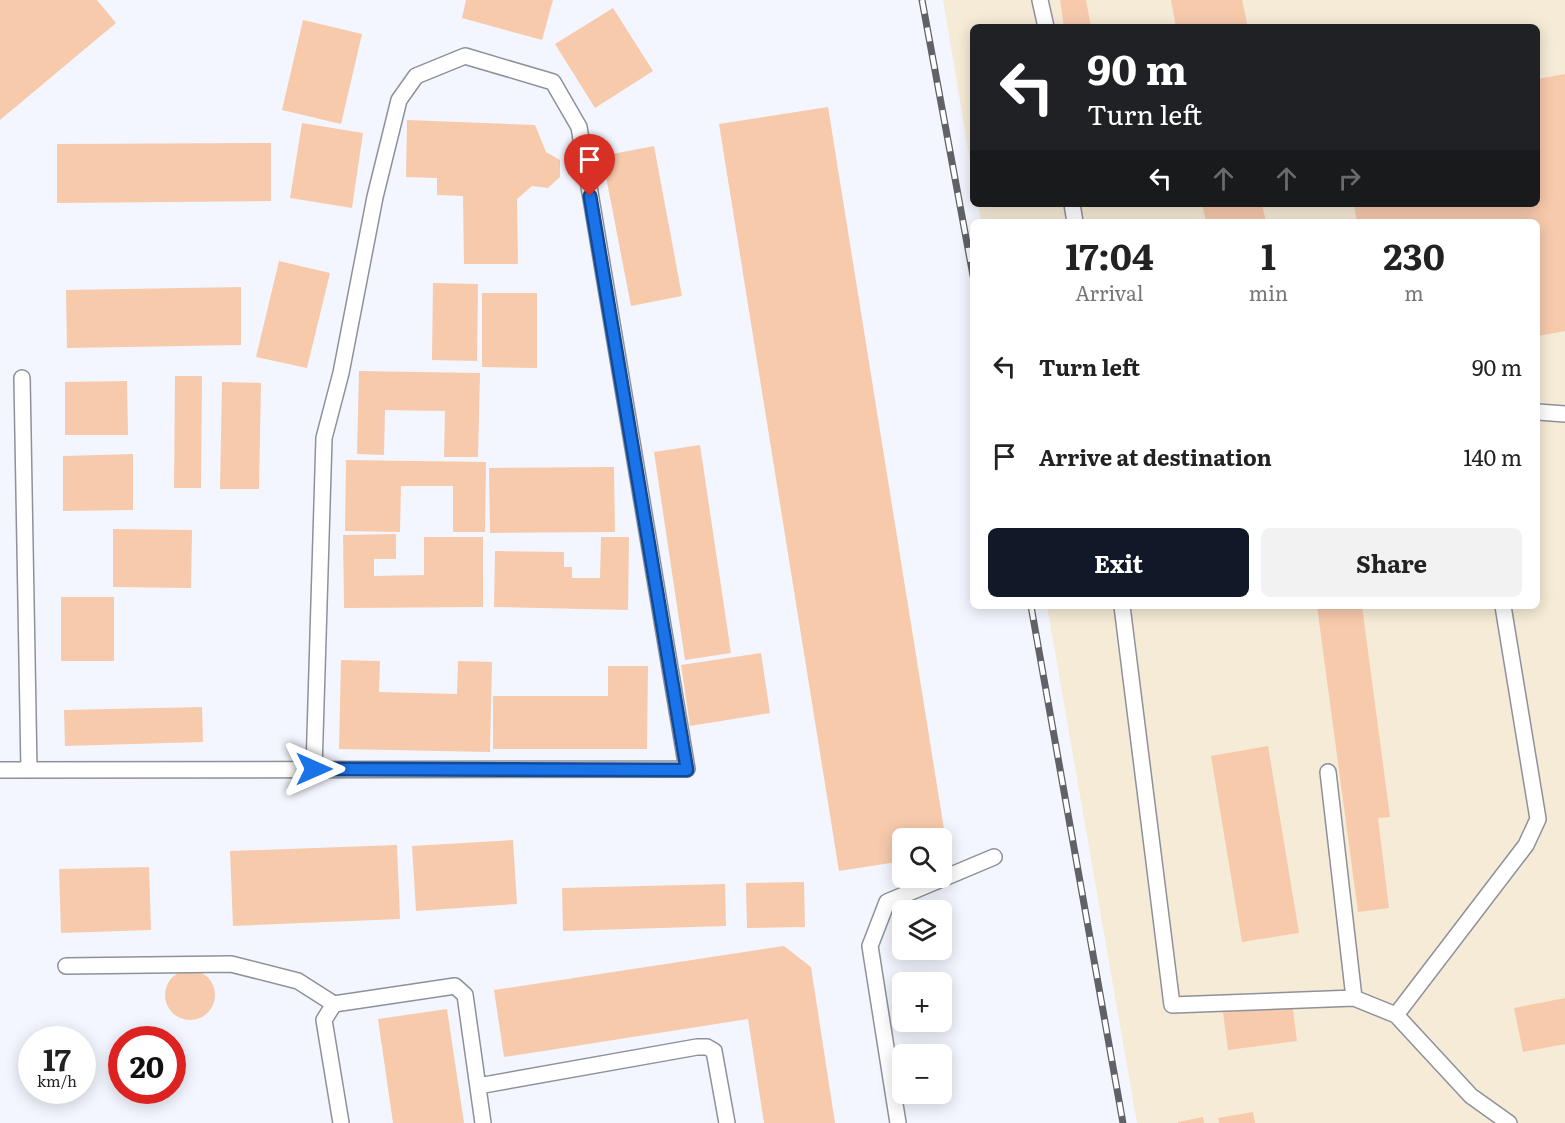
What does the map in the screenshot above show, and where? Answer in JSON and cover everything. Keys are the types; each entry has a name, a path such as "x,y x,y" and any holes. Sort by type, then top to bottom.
{"lane":[{"path":"1040,0 1045,24"},
{"path":"0,770 687,770 579,127 553,82 465,56 416,76 399,99 375,197 341,373 324,438 314,769"},
{"path":"22,378 29,770"},
{"path":"1540,412 1565,414"},
{"path":"1122,609 1172,1005 1354,998 1396,1016 1471,1096 1509,1123"},
{"path":"1396,1016 1526,845 1538,819 1503,609"},
{"path":"1328,772 1354,998"},
{"path":"898,1123 870,946 887,902 994,857"},
{"path":"66,966 231,964 298,981 334,1005 455,986 465,995 483,1123"},
{"path":"334,1005 324,1020 340,1123"},
{"path":"478,1086 707,1047 714,1052 728,1123"}],"shaded area":[{"path":"943,0 1565,0 1565,1123 1137,1123 1048,609 1540,609 1540,219 980,219 978,207 1540,207 1540,24 970,24 970,161"}],"building":[{"path":"0,0 97,0 116,23 0,120"},
{"path":"466,0 553,0 542,40 462,18"},
{"path":"1060,0 1086,0 1090,24 1064,24"},
{"path":"1171,0 1242,0 1247,24 1175,24"},
{"path":"613,8 653,71 595,108 555,44"},
{"path":"303,20 362,34 341,124 282,110"},
{"path":"1565,74 1565,331 1540,336 1540,219 1356,219 1354,207 1540,207 1540,79"},
{"path":"828,107 944,828 892,828 892,863 839,871 719,124"},
{"path":"407,120 535,125 546,152 560,160 560,177 548,188 532,186 517,199 518,264 464,264 463,196 437,195 437,178 406,177"},
{"path":"302,123 363,133 352,208 290,198"},
{"path":"271,143 271,201 57,203 57,144"},
{"path":"654,146 682,296 631,306 602,156"},
{"path":"1203,207 1263,207 1265,219 1205,219"},
{"path":"279,261 330,273 307,368 256,357"},
{"path":"433,283 478,284 477,361 432,360"},
{"path":"241,287 241,345 67,348 66,290"},
{"path":"482,293 537,293 537,368 482,367"},
{"path":"359,371 480,373 478,457 444,457 445,411 385,410 384,455 357,454"},
{"path":"175,376 202,376 201,488 174,488"},
{"path":"127,381 128,435 65,435 65,382"},
{"path":"222,382 261,383 259,489 220,489"},
{"path":"700,445 731,653 685,660 654,452"},
{"path":"133,454 133,510 63,511 63,456"},
{"path":"346,460 486,462 485,532 453,532 453,486 401,486 400,532 345,531"},
{"path":"614,467 615,532 490,533 489,468"},
{"path":"113,529 192,530 191,588 113,587"},
{"path":"396,534 396,559 374,559 374,576 424,575 424,537 483,537 483,607 344,608 343,535"},
{"path":"601,537 629,537 628,610 494,607 495,551 564,552 564,567 572,567 572,578 600,578"},
{"path":"61,597 114,597 114,661 61,661"},
{"path":"1317,609 1362,609 1390,817 1378,818 1389,908 1358,912"},
{"path":"761,653 770,713 690,726 681,665"},
{"path":"341,660 380,661 379,692 457,694 458,661 492,662 490,752 339,749"},
{"path":"608,666 648,666 647,749 493,749 493,696 608,696"},
{"path":"202,707 203,742 65,746 64,710"},
{"path":"1268,746 1299,933 1242,942 1211,756"},
{"path":"513,840 517,904 416,911 412,846"},
{"path":"397,845 400,919 233,926 230,851"},
{"path":"149,867 151,930 61,933 59,869"},
{"path":"804,882 805,927 747,928 746,883"},
{"path":"725,884 726,926 563,931 562,888"},
{"path":"784,946 811,967 835,1123 764,1123 748,1019 504,1057 494,990"},
{"path":"185,970 195,970 208,977 215,990 215,1000 208,1013 195,1020 185,1020 176,1016 169,1009 165,1000 165,990 169,981 176,974"},
{"path":"1565,998 1565,1044 1523,1052 1514,1008"},
{"path":"1292,1003 1297,1041 1228,1050 1223,1012"},
{"path":"447,1009 464,1123 393,1123 378,1019"},
{"path":"1253,1112 1255,1123 1219,1123 1218,1118"},
{"path":"1203,1117 1204,1123 1178,1123 1178,1122"}],"railway":[{"path":"922,0 970,259"},
{"path":"1032,609 1123,1123"}],"route":[{"path":"314,769 687,770 590,196"}]}
